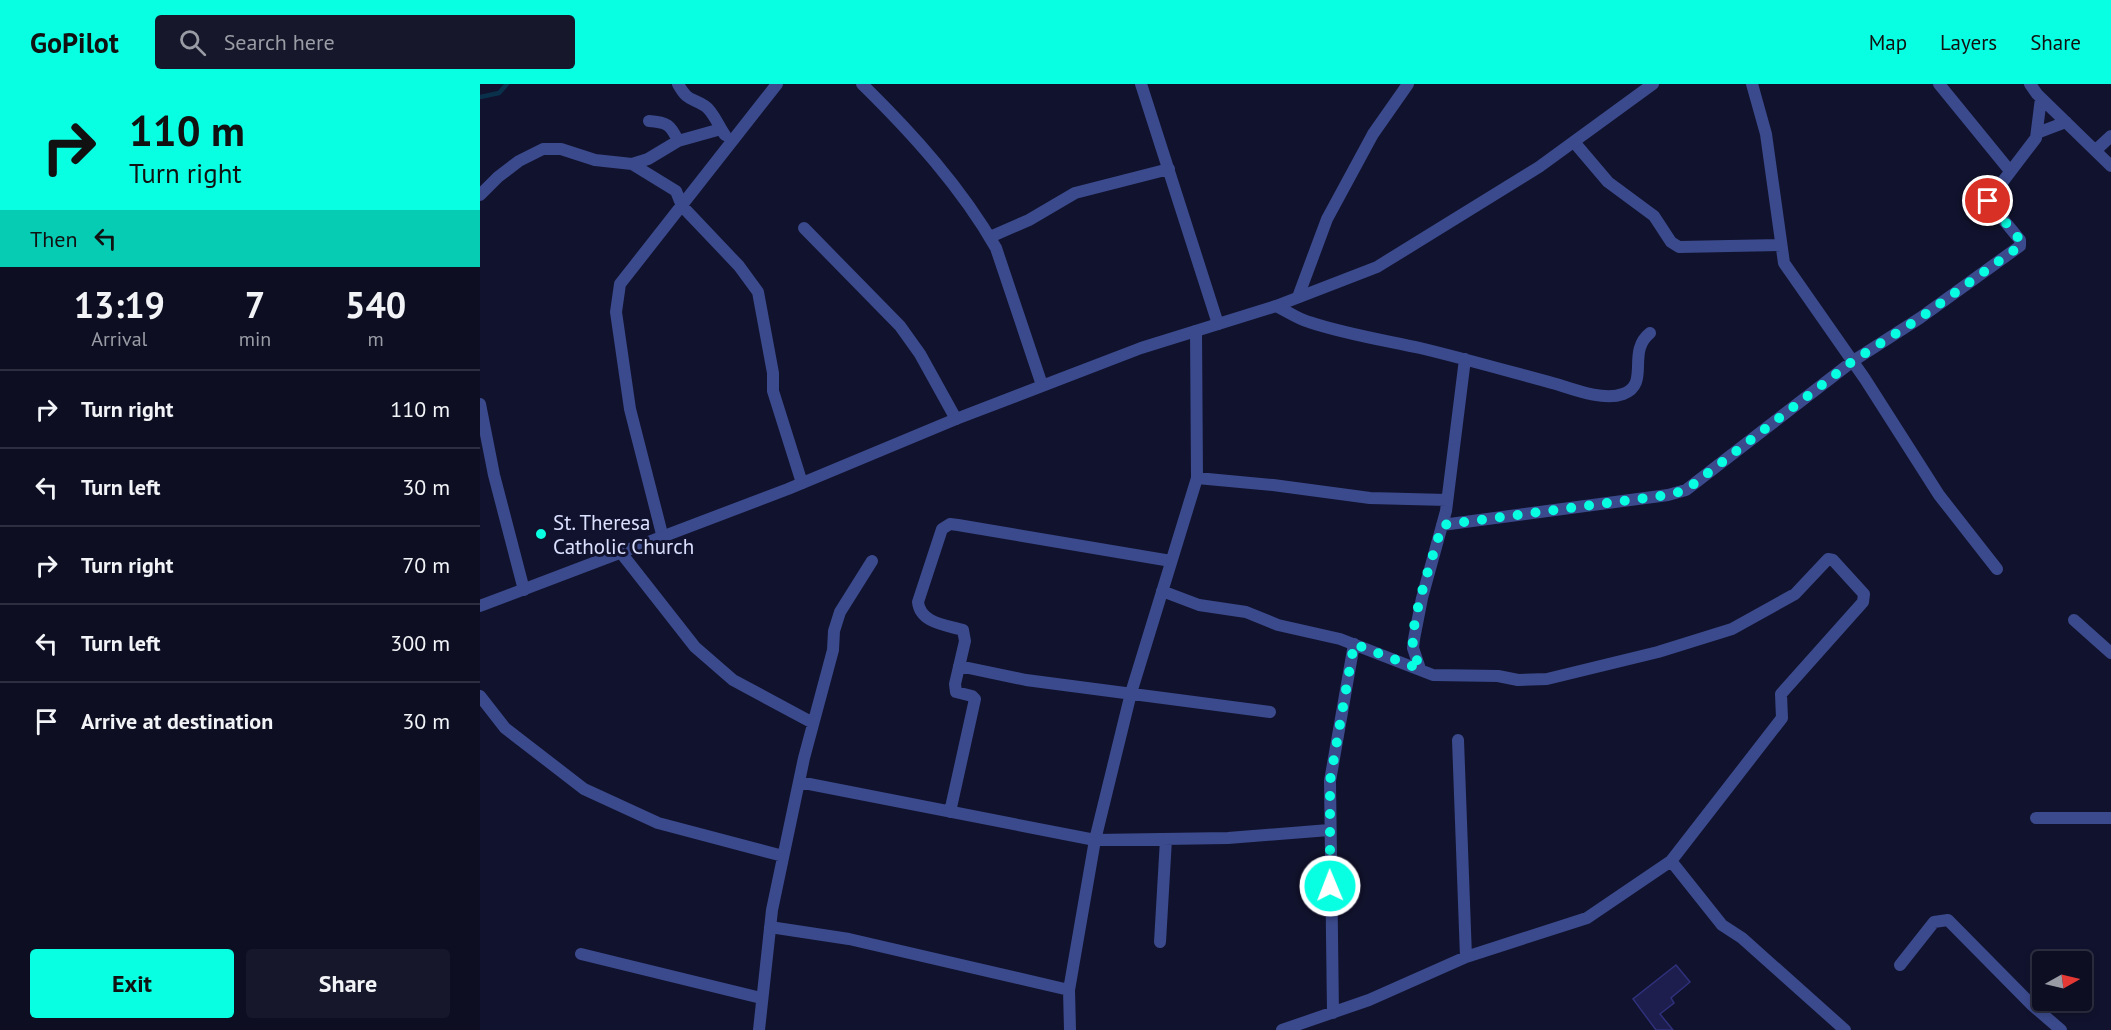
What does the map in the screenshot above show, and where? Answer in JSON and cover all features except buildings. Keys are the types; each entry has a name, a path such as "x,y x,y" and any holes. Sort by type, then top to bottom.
{"street":[{"path":"678,84 689,98 706,106 730,144"},
{"path":"663,538 630,409 616,312 620,284 777,84"},
{"path":"862,84 911,133 990,237 996,248 1042,386"},
{"path":"1141,84 1218,324"},
{"path":"480,606 663,538 956,419 1141,348 1276,306 1377,267 1454,222 1574,142 1653,84"},
{"path":"1752,84 1766,134 1784,263 1853,361 1939,495 1997,569"},
{"path":"1939,84 2010,171"},
{"path":"2030,84 2041,98 2111,166"},
{"path":"1298,297 1327,219 1373,134 1405,85"},
{"path":"1442,525 1668,495 1686,490 1853,361 1920,318 2020,246 2020,240 1989,204 1989,197 2036,138 2041,98"},
{"path":"649,121 665,122 671,126 678,141"},
{"path":"2037,133 2066,122"},
{"path":"480,195 512,166 543,149 561,149 595,160 633,164 648,159 678,141 721,129"},
{"path":"2096,150 2111,136"},
{"path":"1574,142 1608,182 1654,216 1671,242 1679,247 1780,245"},
{"path":"633,164 676,191 682,206 739,266 758,292 773,373 773,391 802,483"},
{"path":"990,237 1029,219 1075,193 1169,169"},
{"path":"804,228 900,326 920,354 956,419"},
{"path":"1276,306 1307,322 1465,359 1578,391 1610,396 1623,394 1639,378 1637,352 1643,339 1650,333"},
{"path":"1071,1030 1069,990 1095,840 1131,693 1197,478 1196,331"},
{"path":"1420,669 1413,648 1414,639 1422,598 1448,500 1465,359"},
{"path":"480,404 494,475 524,590"},
{"path":"1197,478 1273,484 1370,498 1448,500"},
{"path":"950,812 975,699 956,692 965,641 963,630 925,618 919,610 918,602 942,529 950,524 1171,561"},
{"path":"622,554 695,647 733,680 813,723"},
{"path":"1162,591 1198,605 1246,612 1278,625 1354,644 1445,677 1493,675 1518,680 1547,679 1658,652 1732,629 1795,594 1825,562 1833,560 1862,590 1863,602 1781,694 1782,718 1671,861 1587,918 1466,957 1369,1000 1333,1013 1314,1025 1282,1030"},
{"path":"759,1030 770,927 783,856 813,723 833,650 837,622 872,561"},
{"path":"2074,620 2111,653"},
{"path":"1333,1013 1330,781 1354,644"},
{"path":"959,666 1026,680 1270,712"},
{"path":"480,696 505,728 584,789 657,824 783,856"},
{"path":"1458,740 1466,957"},
{"path":"799,782 1095,840 1228,838 1329,830"},
{"path":"2036,818 2111,818"},
{"path":"1160,942 1166,839"},
{"path":"1671,861 1722,925 1742,938 1845,1030"},
{"path":"1900,965 1934,922 1948,920 2032,1005 2061,1030"},
{"path":"770,927 849,939 1069,990"},
{"path":"581,954 761,998"}],"waterway":[{"path":"480,97 499,93 507,84"}],"place":[{"name":"St. Theresa Catholic Church","path":"541,534"}],"route":[{"path":"1330,886 1330,781 1354,644 1420,669 1413,648 1414,639 1422,598 1442,525 1668,495 1686,490 1853,361 1920,318 2020,246 2020,240 1988,201"}]}
